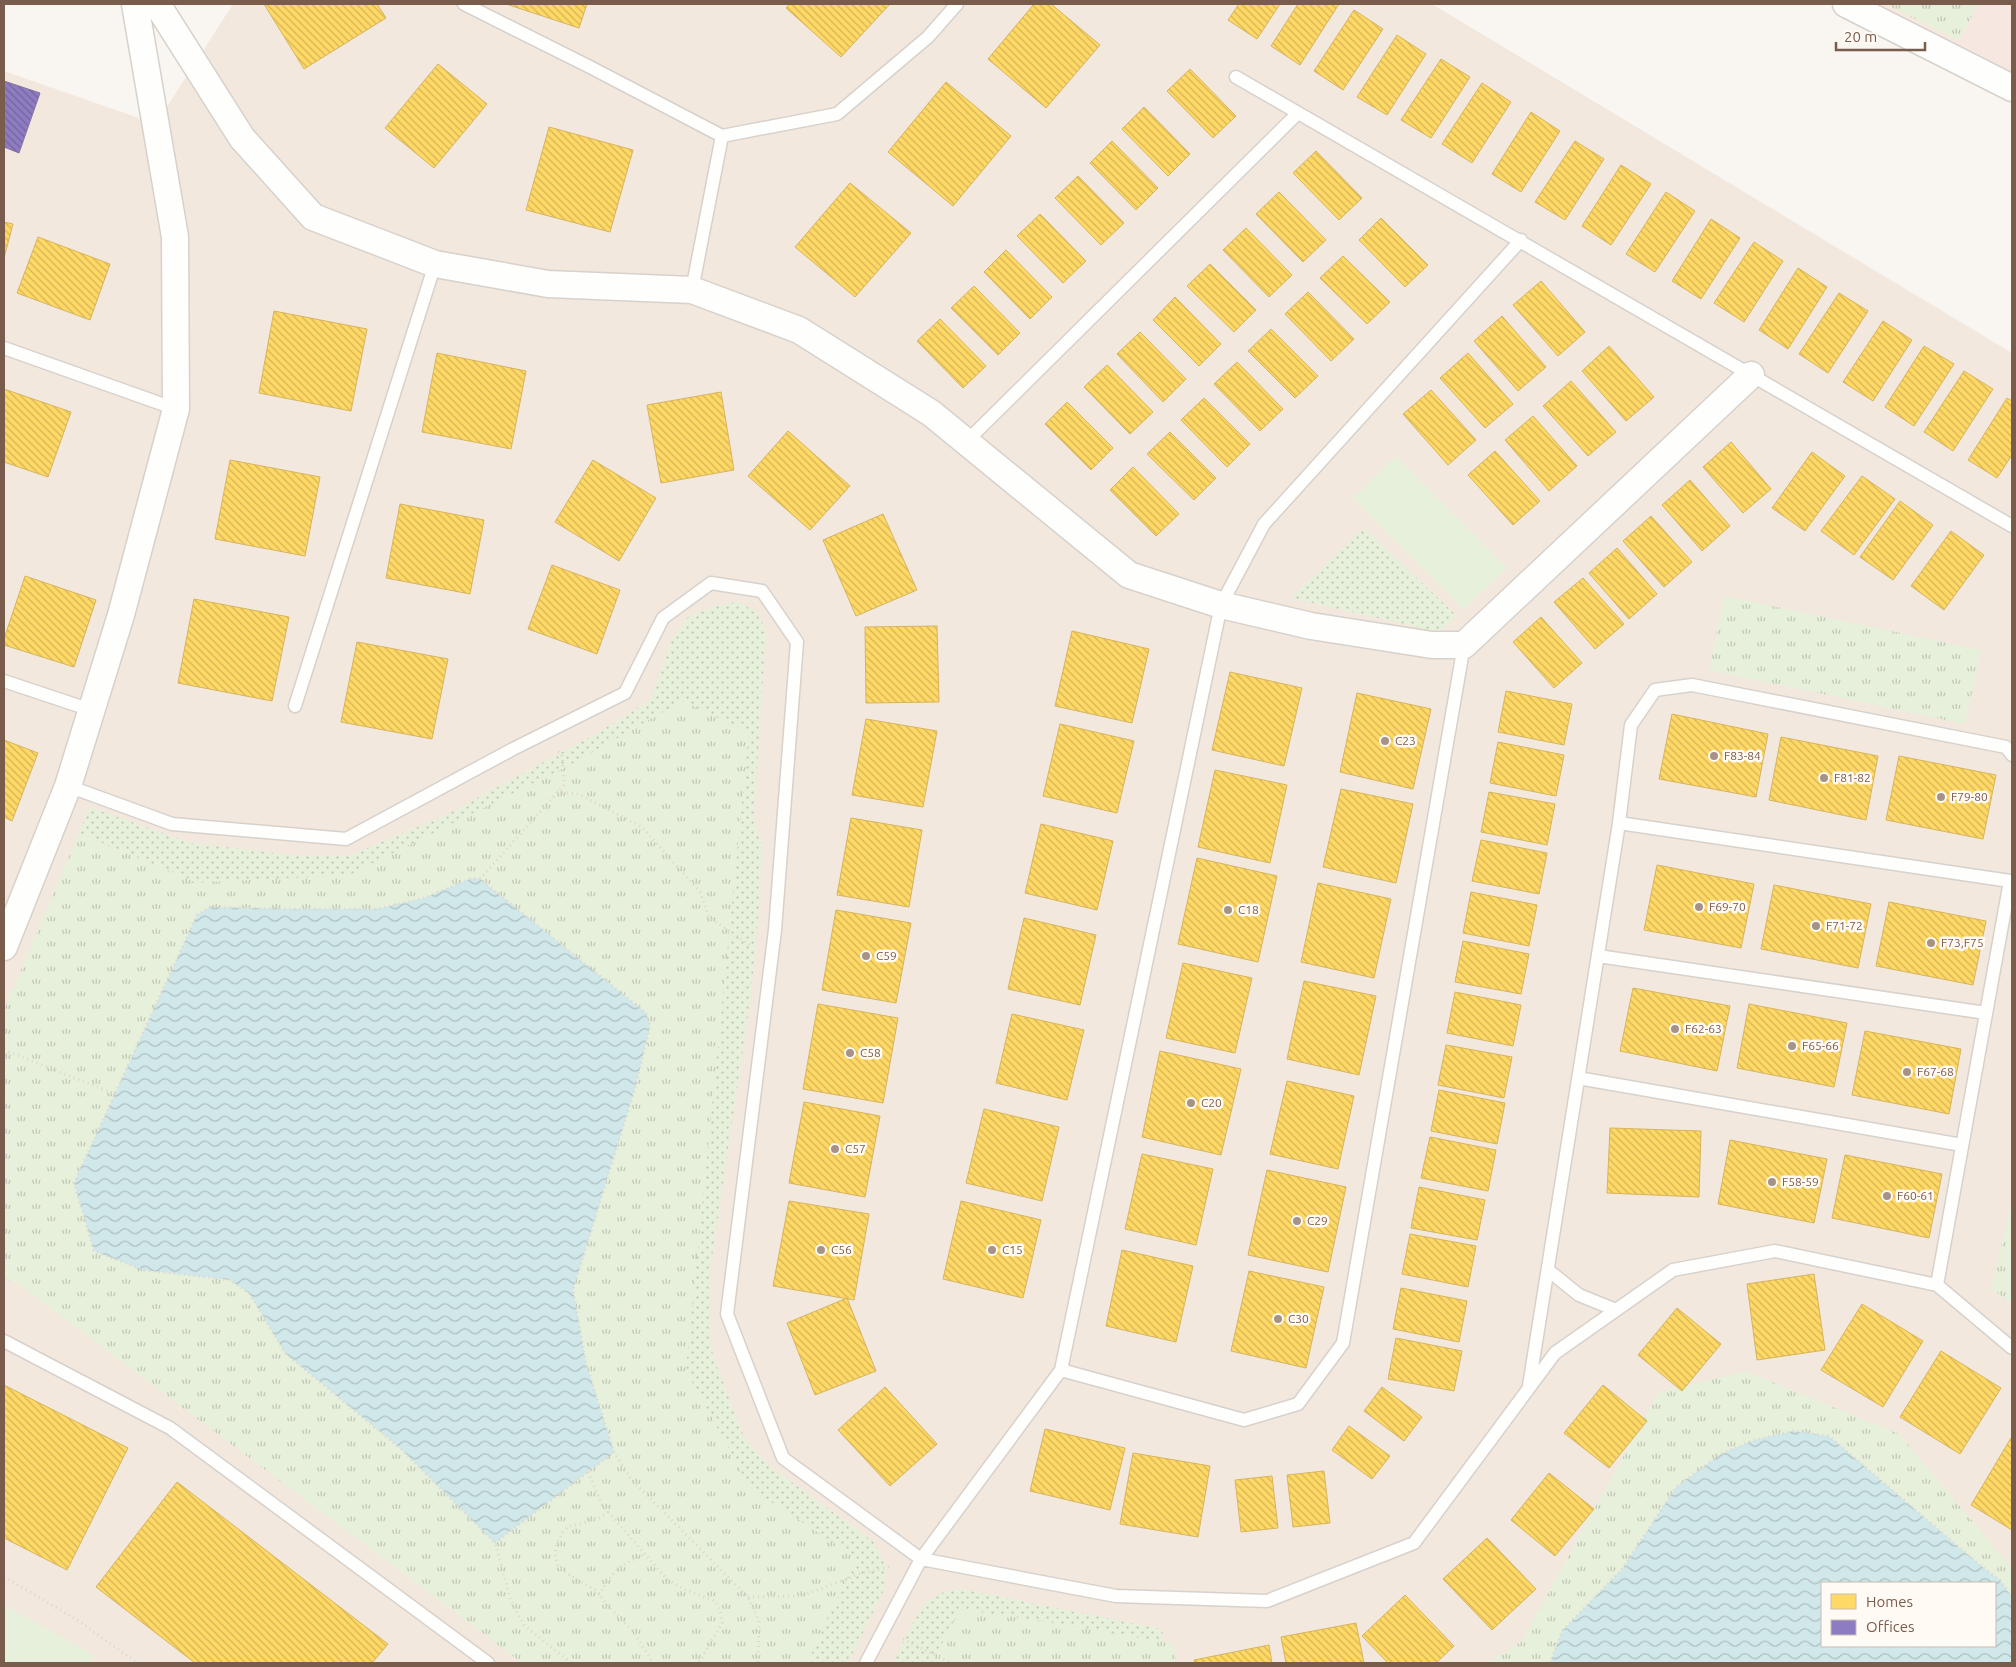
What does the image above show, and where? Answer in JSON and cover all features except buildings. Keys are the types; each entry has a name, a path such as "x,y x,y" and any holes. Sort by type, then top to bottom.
{"street":[{"path":"4,947 68,786 121,615 176,410 175,237 135,4"},
{"path":"157,4 242,138 313,217 435,264 548,284 692,290 798,330 931,413 1129,576 1221,605 1320,628 1432,645 1464,645 1751,375"},
{"path":"1846,4 2012,88"}],"lane":[{"path":"464,4 722,136 837,114 928,37 957,4"},
{"path":"1236,77 1521,240 2012,526"},
{"path":"966,442 1298,113"},
{"path":"692,290 722,136"},
{"path":"866,1663 921,1559 1060,1370 1221,605 1264,524 1521,240"},
{"path":"296,706 435,264"},
{"path":"4,348 176,410"},
{"path":"68,786 172,824 346,839 539,736 625,693 663,618 711,583 762,591 797,642 772,951 727,1314 784,1458 921,1559 1116,1596 1267,1600 1414,1542 1555,1353 1673,1270 1776,1251 1937,1285 2012,1348"},
{"path":"1060,1370 1244,1420 1298,1404 1344,1343 1464,645"},
{"path":"4,681 91,710"},
{"path":"1528,1389 1619,823 1630,725 1655,690 1692,686 2006,747 2012,755"},
{"path":"1619,823 2011,875 1937,1285"},
{"path":"1598,956 1986,1013"},
{"path":"1578,1078 1962,1145"},
{"path":"1548,1270 1579,1294 1616,1310"},
{"path":"4,1341 170,1428 488,1663"}],"path":[{"path":"480,879 564,785 562,755 539,736"},
{"path":"558,792 578,794 642,827 700,892 709,917 751,946 772,951"},
{"path":"571,1663 524,1625 512,1600 495,1542 402,1450 284,1353 249,1292 230,1280 143,1270 94,1251 74,1182 197,915 210,906 291,910 377,909 424,898 472,878 480,879 646,1013 650,1026 636,1085 573,1290 586,1363 614,1452 631,1479 748,1597 759,1621 758,1663"},
{"path":"4,1050 115,1094"},
{"path":"1550,1663 1562,1631 1623,1568 1676,1486 1721,1454 1754,1440 1793,1431 1829,1436 1972,1559 2000,1580 2012,1597"},
{"path":"495,1542 614,1452"},
{"path":"588,1472 602,1505 667,1579 683,1589 715,1602 720,1610 722,1623 699,1663"},
{"path":"608,1512 600,1518 568,1527 556,1542 555,1553 558,1566 597,1591 633,1631 653,1663"},
{"path":"599,1595 614,1572 624,1563 645,1554"},
{"path":"748,1597 802,1596 859,1574 921,1559"},
{"path":"4,1577 76,1619 137,1663"},
{"path":"884,1629 952,1663"}],"shaded area":[{"path":"233,4 1432,4 2012,353 2012,1663 4,1663 4,71 156,124"},
{"path":"1845,4 2012,4 2012,89"}],"green space":[{"path":"1885,4 1978,4 1959,41"},
{"path":"1396,456 1507,568 1463,609 1353,498"},
{"path":"1364,528 1457,616 1439,632 1291,598"},
{"path":"1724,596 1981,650 1965,724 1709,670"},
{"path":"738,602 758,613 766,631 754,811 755,826 762,843 759,907 751,995 709,1277 709,1327 713,1356 744,1437 767,1464 875,1543 886,1568 884,1590 848,1663 771,1663 477,866 182,900 190,880 79,833 89,807 191,843 300,856 348,856 444,816 597,733 651,700 672,639 687,618 717,605"},
{"path":"682,701 749,732 686,1370 750,1488 857,1558 807,1663 522,1663 18,1284 4,1278 4,1010 79,833 191,880 190,883 349,875 572,764"},
{"path":"2012,1202 2012,1303 1991,1289"},
{"path":"1745,1371 1899,1434 2012,1568 2012,1663 1488,1663 1521,1642 1658,1393"},
{"path":"961,1589 1162,1629 1167,1663 893,1663 922,1605 941,1593"},
{"path":"4,1605 94,1655 89,1663 4,1663"},
{"path":"960,1609 1063,1624 1174,1644 1176,1663 932,1663"}],"water":[{"path":"472,878 480,879 646,1013 650,1026 636,1085 573,1290 586,1363 614,1452 495,1543 402,1450 285,1353 249,1293 230,1280 143,1270 94,1251 74,1183 197,915 210,907 377,909 424,898"},
{"path":"1793,1431 1829,1436 2000,1580 2012,1597 2012,1663 1550,1663 1562,1631 1623,1568 1676,1487 1721,1454 1754,1440"}],"place":[{"name":"C23","path":"1385,741"},
{"name":"F83-84","path":"1714,756"},
{"name":"F81-82","path":"1824,778"},
{"name":"F79-80","path":"1941,797"},
{"name":"F69-70","path":"1699,907"},
{"name":"C18","path":"1228,910"},
{"name":"F71-72","path":"1816,926"},
{"name":"F73,F75","path":"1931,943"},
{"name":"C59","path":"866,956"},
{"name":"F62-63","path":"1675,1029"},
{"name":"F65-66","path":"1792,1046"},
{"name":"C58","path":"850,1053"},
{"name":"F67-68","path":"1907,1072"},
{"name":"C20","path":"1191,1103"},
{"name":"C57","path":"835,1149"},
{"name":"F58-59","path":"1772,1182"},
{"name":"F60-61","path":"1887,1196"},
{"name":"C29","path":"1297,1221"},
{"name":"C56","path":"821,1250"},
{"name":"C15","path":"992,1250"},
{"name":"C30","path":"1278,1319"}]}
